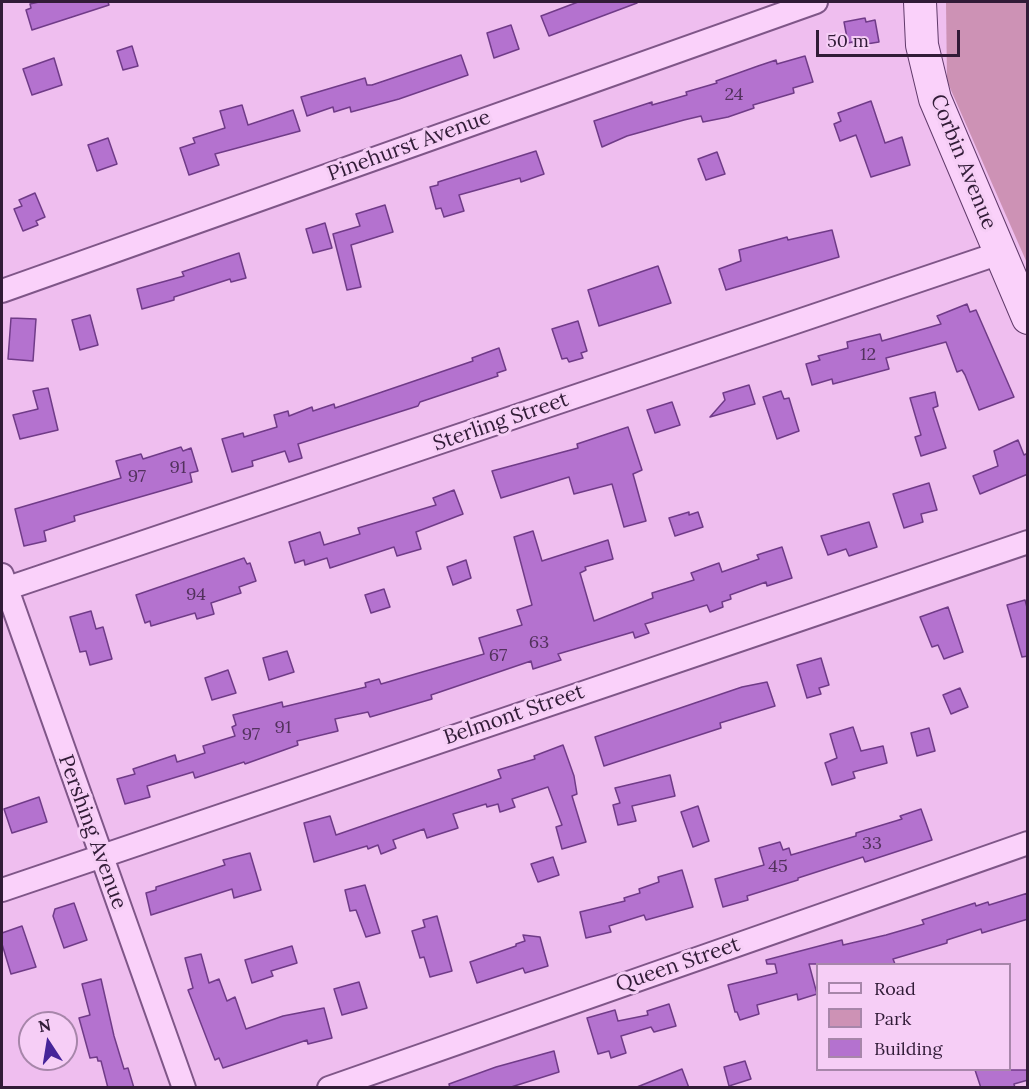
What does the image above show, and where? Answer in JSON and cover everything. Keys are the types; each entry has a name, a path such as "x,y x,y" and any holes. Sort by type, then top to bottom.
{"main road":[{"name":"Corbin Avenue","path":"920,2 922,45 935,99 1028,318"}],"street":[{"name":"Pinehurst Avenue","path":"2,291 816,2"},
{"name":"Sterling Street","path":"3,585 1000,253"},
{"name":"Belmont Street","path":"2,890 1028,542"},
{"name":"Pershing Avenue","path":"3,585 184,1088"},
{"name":"Queen Street","path":"329,1088 1028,843"}],"green space":[{"path":"946,2 1027,2 1027,263 947,81"}],"building":[{"path":"108,2 109,5 32,30 26,10 31,8 30,4"},
{"path":"578,2 637,3 549,36 541,16"},
{"path":"865,18 866,22 875,20 879,42 854,46 853,42 848,43 844,22"},
{"path":"511,25 519,49 494,58 487,33"},
{"path":"132,46 138,66 123,70 117,51"},
{"path":"461,55 468,75 399,99 351,112 350,107 334,112 333,107 307,116 301,97 365,78 367,85 372,85"},
{"path":"805,56 813,82 793,88 794,93 753,105 754,108 728,117 703,122 701,116 684,120 627,136 602,147 594,121 652,102 652,105 687,95 686,92 717,83 716,81 776,60 777,64"},
{"path":"54,58 62,85 32,95 23,69"},
{"path":"871,101 885,143 902,137 910,165 871,177 856,135 840,141 834,124 841,121 838,113"},
{"path":"242,105 248,125 293,110 300,131 215,154 219,165 189,175 180,148 195,143 193,138 225,128 220,111"},
{"path":"108,138 117,164 97,171 88,145"},
{"path":"536,151 544,174 521,182 520,178 459,195 464,211 444,217 441,208 436,209 430,187 438,185 438,182"},
{"path":"717,152 725,174 706,180 698,159"},
{"path":"35,193 45,217 36,221 38,225 23,231 14,209 22,206 19,200"},
{"path":"385,205 393,232 351,245 361,287 347,290 333,234 360,226 356,214"},
{"path":"325,223 332,248 313,253 306,229"},
{"path":"832,230 839,257 726,290 719,269 741,261 739,250 787,237 788,240"},
{"path":"239,253 246,278 231,282 230,279 174,297 174,300 142,309 137,289 184,276 182,272"},
{"path":"658,266 671,303 599,326 588,290"},
{"path":"967,304 970,312 976,310 1014,397 979,410 965,375 962,370 957,372 946,342 886,358 889,369 833,384 832,379 812,385 806,364 820,360 818,356 848,348 847,342 880,334 882,341 941,324 937,316"},
{"path":"90,315 98,345 80,350 72,320"},
{"path":"11,318 36,319 33,361 8,359"},
{"path":"578,321 587,351 581,353 583,358 569,362 567,358 562,359 552,329"},
{"path":"499,348 506,370 497,373 498,376 420,402 418,406 298,444 302,458 289,462 285,451 252,461 253,466 232,472 222,439 243,433 244,437 277,427 274,415 288,411 289,416 312,407 313,411 334,404 335,408 473,361 472,358"},
{"path":"749,385 755,404 710,417 725,400 723,393"},
{"path":"48,388 58,430 20,439 13,415 38,409 33,391"},
{"path":"781,391 784,399 789,398 799,431 777,439 763,397"},
{"path":"935,392 938,406 933,408 946,448 921,456 915,437 921,435 910,398"},
{"path":"672,402 680,425 655,433 647,410"},
{"path":"628,427 642,470 633,474 646,521 624,527 612,484 574,494 569,477 501,498 492,471 578,448 577,444"},
{"path":"1018,440 1024,455 1028,453 1028,474 980,494 973,476 998,466 994,451"},
{"path":"181,447 183,451 191,448 198,471 190,473 192,482 74,516 75,521 44,531 46,541 24,546 15,509 121,478 116,461 141,454 143,459"},
{"path":"929,483 937,510 921,514 923,522 904,528 893,494"},
{"path":"454,490 463,514 416,532 421,549 397,556 394,547 330,568 327,558 305,565 304,560 295,563 289,542 320,532 324,545 360,534 358,528 436,505 433,498"},
{"path":"689,512 689,515 698,512 703,527 675,536 669,518"},
{"path":"869,522 877,547 849,556 846,549 828,555 821,536"},
{"path":"533,531 542,561 608,540 613,559 585,567 586,570 580,573 594,621 653,598 652,593 694,580 691,573 719,563 722,572 759,559 757,555 782,547 792,578 767,586 766,582 730,595 731,599 722,602 723,607 710,612 707,605 645,624 649,633 635,638 633,632 558,654 561,660 533,669 531,661 431,695 432,699 370,717 368,712 335,719 338,731 297,741 298,745 245,764 244,762 195,778 193,772 147,786 150,797 125,804 117,779 135,774 133,769 175,755 177,762 205,753 203,746 235,736 232,727 236,725 233,715 282,702 283,707 366,687 365,683 379,679 381,684 484,654 479,638 522,625 517,610 532,605 514,537"},
{"path":"244,558 247,564 250,563 256,581 239,587 241,593 211,603 214,614 197,619 195,613 151,626 150,621 145,623 136,595"},
{"path":"466,560 471,578 453,585 447,567"},
{"path":"384,589 390,607 371,613 365,595"},
{"path":"1025,600 1028,611 1028,656 1022,657 1007,605"},
{"path":"948,607 963,652 944,659 938,645 932,647 920,617"},
{"path":"91,611 96,629 103,627 112,659 90,665 86,651 80,652 70,617"},
{"path":"287,651 294,672 269,680 263,658"},
{"path":"821,658 829,685 819,688 821,694 807,698 797,665"},
{"path":"228,670 236,693 212,700 205,678"},
{"path":"767,682 775,706 720,723 721,728 604,766 595,737 742,687"},
{"path":"960,688 968,707 951,714 943,695"},
{"path":"853,727 861,751 883,746 887,763 853,772 855,778 832,785 825,763 837,758 830,734"},
{"path":"929,728 935,751 917,756 911,733"},
{"path":"563,745 574,776 577,794 572,796 586,842 562,849 556,827 562,825 548,787 512,799 515,807 500,812 498,804 487,807 486,804 453,814 458,828 427,838 424,829 393,840 396,848 381,854 378,845 368,849 367,846 314,862 304,823 330,816 336,835 501,778 498,770 535,759 534,756"},
{"path":"670,775 675,796 632,806 636,821 618,825 613,805 620,803 615,788"},
{"path":"39,797 47,822 12,833 4,809"},
{"path":"698,806 709,841 693,847 681,812"},
{"path":"921,809 932,840 865,862 863,857 747,896 748,900 723,907 715,879 764,865 759,848 780,842 783,850 789,848 791,855 856,836 856,833 902,819 900,816"},
{"path":"250,853 261,890 234,898 232,889 151,915 146,893 156,890 156,887 225,865 223,860"},
{"path":"553,857 559,875 538,882 531,864"},
{"path":"682,870 693,907 646,920 644,915 609,926 611,932 586,938 580,912 625,901 624,898 640,893 639,889 659,882 658,877"},
{"path":"365,885 380,933 366,937 356,910 350,911 345,890"},
{"path":"1028,893 1028,919 982,933 981,929 947,940 947,943 893,959 895,963 809,964 816,994 798,1000 797,994 757,1005 759,1014 740,1020 735,1012 728,985 777,973 775,964 767,964 766,960 842,940 843,945 886,935 924,924 922,920 975,903 976,906 988,902 989,905"},
{"path":"74,903 87,940 64,948 53,916 55,909"},
{"path":"437,916 452,971 430,977 424,957 420,958 412,931 425,927 423,920"},
{"path":"22,926 36,967 11,974 2,944 2,933"},
{"path":"523,935 540,937 548,966 525,973 523,968 477,983 470,962 516,946 525,941"},
{"path":"292,946 297,963 271,971 273,976 252,983 245,960"},
{"path":"201,954 209,983 219,979 227,1001 235,997 246,1029 283,1016 324,1008 332,1038 308,1044 307,1040 223,1068 219,1058 215,1060 188,990 193,988 185,958"},
{"path":"101,979 114,1036 124,1069 128,1068 134,1088 108,1088 101,1061 98,1061 97,1057 90,1058 79,1018 90,1015 82,984"},
{"path":"359,982 367,1008 342,1015 334,989"},
{"path":"669,1004 676,1026 654,1032 651,1027 621,1036 626,1053 611,1058 609,1051 598,1054 587,1018 615,1010 618,1021 648,1015 647,1011"},
{"path":"554,1051 559,1072 508,1088 450,1088 449,1084 496,1067"},
{"path":"745,1061 751,1079 729,1086 724,1067"},
{"path":"682,1069 689,1088 637,1088 637,1087"},
{"path":"1028,1070 1028,1080 1014,1084 1015,1088 981,1088 975,1071"}]}
